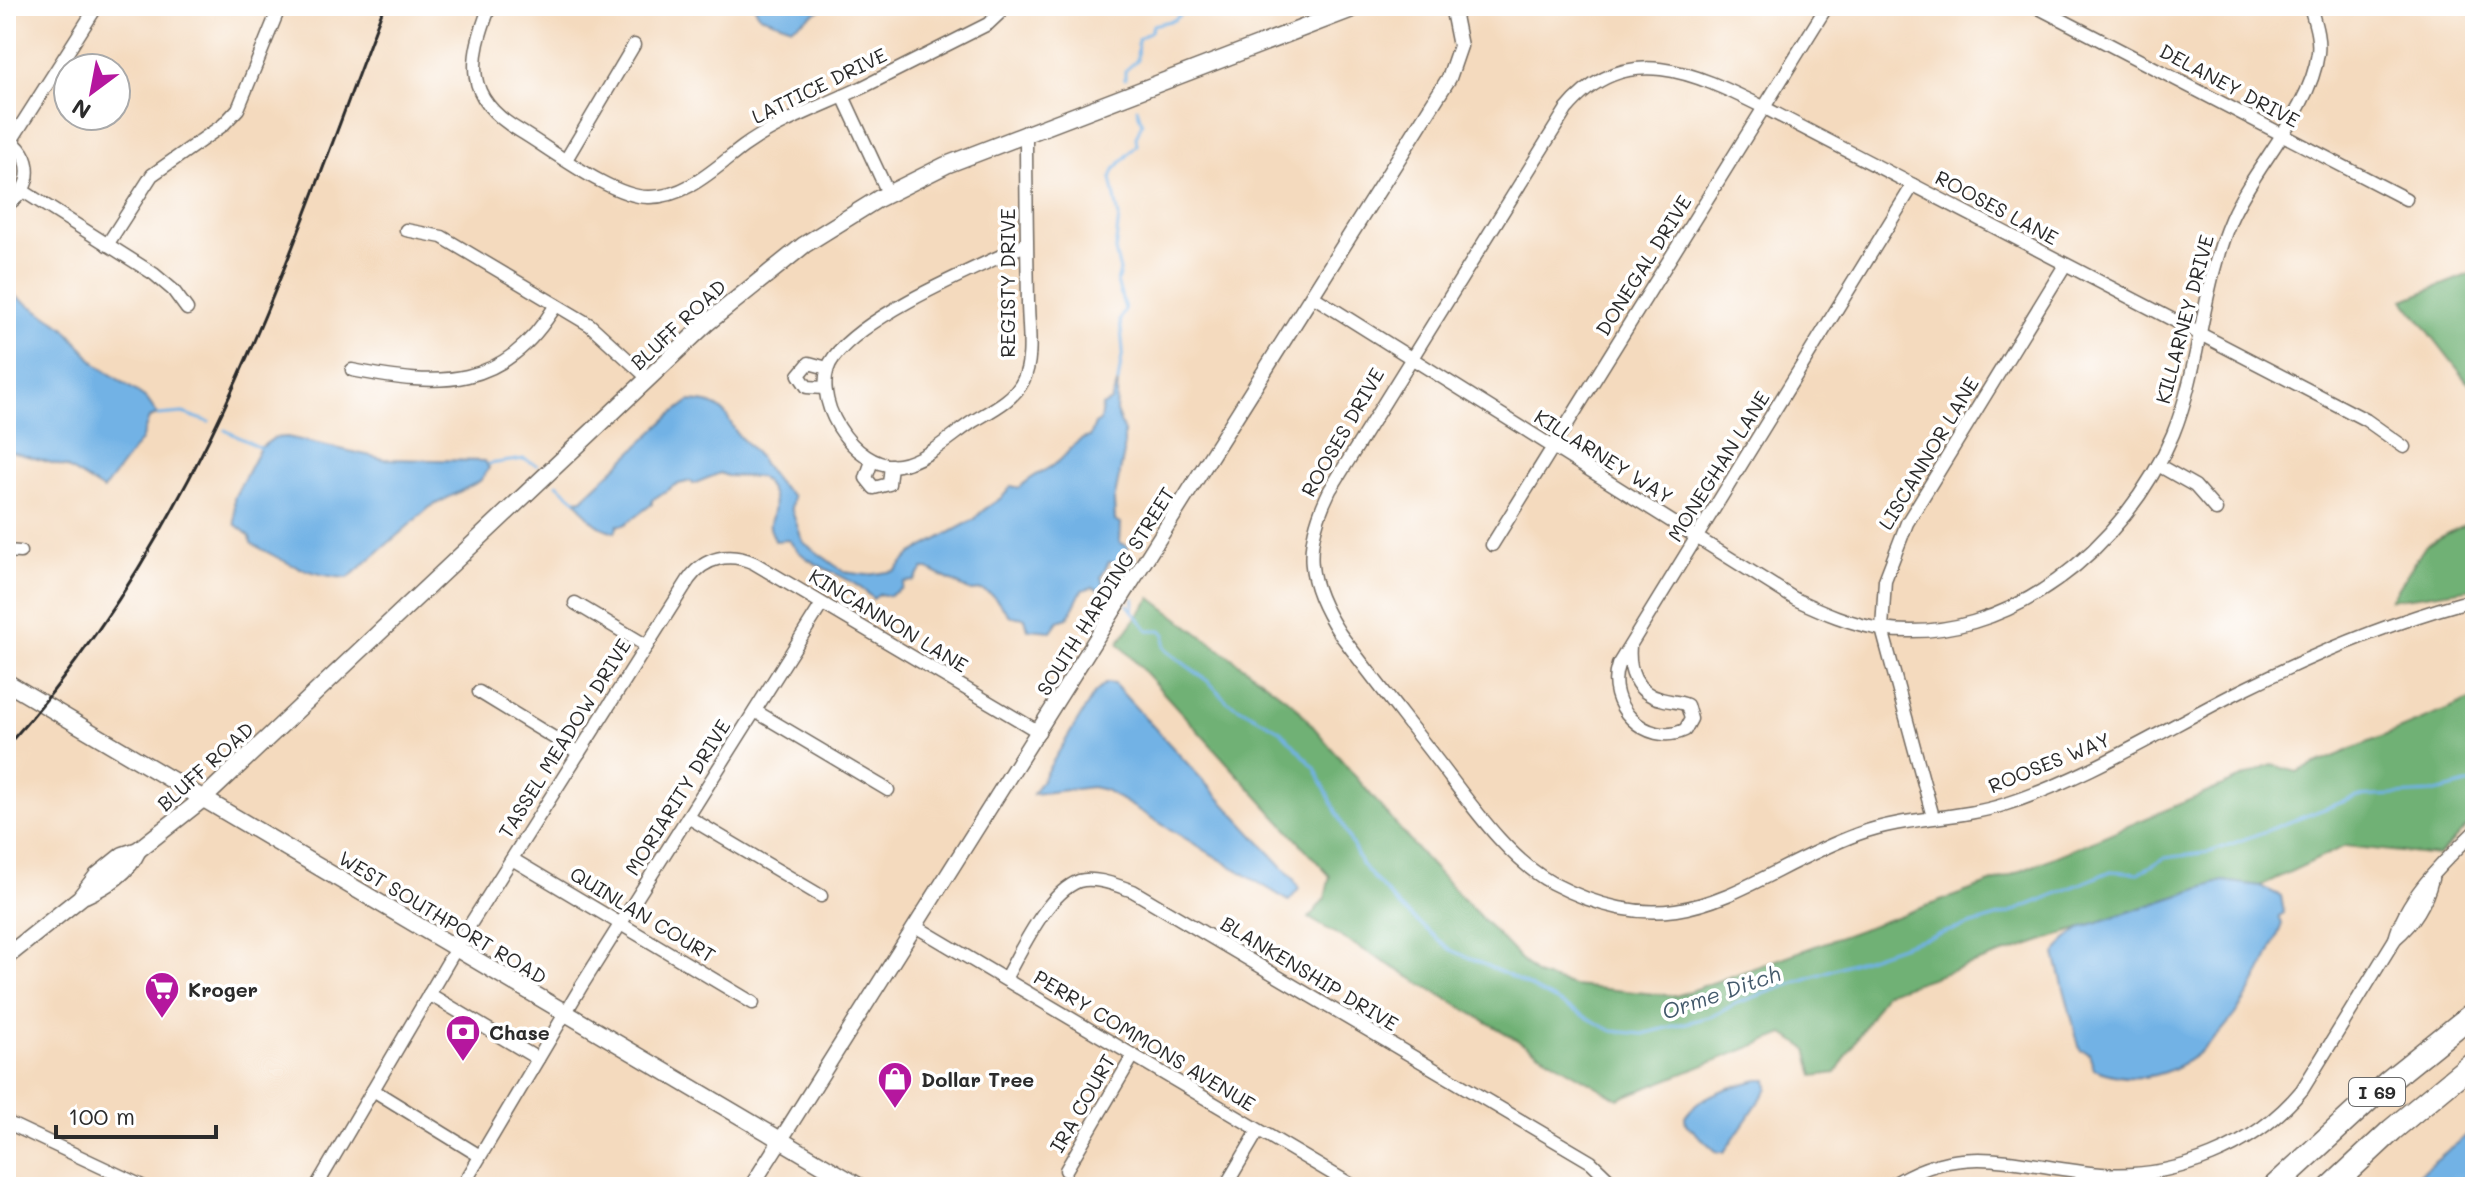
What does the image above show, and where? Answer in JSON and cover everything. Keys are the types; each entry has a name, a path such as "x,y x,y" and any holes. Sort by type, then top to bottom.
{"highway":[{"name":"I 69","path":"2274,1187 2388,1082 2475,1012"},
{"name":"I 69","path":"2331,1187 2392,1130 2475,1061"}],"main road":[{"name":"BLUFF ROAD","path":"6,957 80,898 110,881 132,863 138,850 204,798 648,378 759,278 821,233 888,193 1026,132 1360,6"},
{"name":"WEST SOUTHPORT ROAD","path":"6,682 860,1187"}],"street":[{"path":"6,205 23,191 28,179 27,162 9,140 97,6"},
{"path":"107,245 152,175 223,125 238,109 280,6"},
{"path":"490,6 475,47 477,83 486,102 504,121 567,158 634,45"},
{"name":"LATTICE DRIVE","path":"567,158 617,189 648,197 671,194 689,187 766,132 988,24 1007,6"},
{"name":"SOUTH HARDING STREET","path":"751,1187 1314,297 1449,78 1460,46 1452,6"},
{"name":"DONEGAL DRIVE","path":"1492,545 1827,6"},
{"name":"DELANEY DRIVE","path":"2035,6 2406,199"},
{"name":"KILLARNEY DRIVE","path":"1882,629 1966,624 1998,614 2030,598 2102,541 2132,504 2158,465 2189,390 2197,333 2231,219 2308,88 2318,54 2310,6"},
{"name":"ROOSES LANE","path":"1566,110 1584,92 1604,79 1647,68 1672,69 1705,78 2366,420 2404,447"},
{"path":"843,96 888,193"},
{"name":"ROOSES DRIVE","path":"1548,880 1484,821 1340,634 1321,605 1312,577 1311,542 1316,517 1409,358 1566,110"},
{"name":"REGISTY DRIVE","path":"891,465 917,459 1019,388 1028,362 1026,132"},
{"name":"MONEGHAN LANE","path":"1630,646 1629,665 1635,682 1652,696 1687,705 1691,719 1685,730 1664,733 1645,728 1618,704 1613,679 1630,646 1913,185"},
{"path":"23,191 162,280 187,309"},
{"path":"406,230 442,237 590,325 648,378"},
{"path":"872,461 866,478 874,488 889,484 891,465 872,461 855,448 832,413 824,388 827,368 841,349 897,309 1027,244"},
{"name":"LISCANNOR LANE","path":"1933,817 1882,629 1885,580 1907,523 2065,265"},
{"name":"KILLARNEY WAY","path":"1314,297 1795,599 1837,618 1882,629"},
{"path":"352,370 421,382 446,381 478,373 526,344 556,305"},
{"path":"824,388 807,387 799,375 809,363 827,368"},
{"path":"2158,465 2195,486 2216,510"},
{"name":"KINCANNON LANE","path":"715,559 732,556 749,561 1039,732"},
{"name":"TASSEL MEADOW DRIVE","path":"316,1187 456,948 691,575 715,559"},
{"path":"575,603 647,646"},
{"name":"ROOSES WAY","path":"1548,880 1581,897 1617,907 1650,912 1689,910 1730,895 1858,834 2007,804 2120,754 2259,682 2404,619 2461,603"},
{"name":"MORIARITY DRIVE","path":"462,1187 620,924 822,604"},
{"path":"479,692 579,753"},
{"path":"755,711 888,790"},
{"path":"688,817 821,896"},
{"path":"1889,1187 1934,1162 1968,1157 2129,1174 2155,1172 2207,1158 2257,1131 2288,1107 2395,939 2409,927 2428,897 2432,879 2475,831"},
{"name":"QUINLAN COURT","path":"512,859 753,1003"},
{"name":"BLANKENSHIP DRIVE","path":"1005,979 1040,920 1064,891 1080,881 1115,885 1133,891 1591,1162 1617,1187"},
{"name":"PERRY COMMONS AVENUE","path":"915,926 1355,1187"},
{"path":"429,994 538,1059"},
{"name":"IRA COURT","path":"1066,1170 1133,1056"},
{"path":"373,1090 480,1156"},
{"path":"6,1122 144,1187"},
{"path":"1225,1187 1258,1131"}],"green space":[{"path":"2475,272 2475,391 2404,300"},
{"path":"2475,519 2475,588 2390,600 2426,545"},
{"path":"1151,598 1295,705 1425,859 1536,975 1574,986 1676,996 2007,877 2272,765 2297,772 2475,698 2475,819 2438,856 2345,846 2260,886 2223,881 1885,993 1836,1073 1814,1076 1807,1049 1784,1034 1618,1099 1309,918 1325,898 1330,876 1118,643"}],"water":[{"path":"754,6 827,6 792,27 760,16"},
{"path":"6,290 64,327 97,365 146,398 158,415 149,418 141,440 103,490 66,467 6,450"},
{"path":"1118,382 1116,411 1124,432 1124,453 1114,501 1115,521 1121,523 1120,542 1128,547 1126,578 1118,562 1109,562 1101,577 1105,587 1116,594 1115,597 1093,587 1082,590 1068,618 1058,621 1051,631 1028,629 1025,618 1010,616 992,595 982,590 971,591 928,569 923,569 914,581 904,582 902,588 889,596 880,594 873,599 852,582 807,558 789,540 775,541 770,530 773,498 760,477 720,473 693,484 691,481 675,485 624,525 618,525 615,532 592,520 576,500 582,499 671,415 690,401 706,403 724,413 778,483 793,496 791,508 803,542 844,572 867,575 895,571 912,553 975,519 1011,486 1019,488 1060,461 1079,441 1090,437 1095,424 1100,421 1102,406 1111,401"},
{"path":"287,437 384,459 485,461 489,468 480,481 430,507 348,578 334,577 297,567 275,556 251,543 250,536 235,524 234,498 260,448 274,438"},
{"path":"1106,683 1114,684 1293,878 1299,889 1289,901 1105,790 1092,787 1033,794 1094,694"},
{"path":"2223,881 2260,886 2281,896 2284,913 2279,916 2282,924 2270,954 2235,1014 2213,1040 2188,1061 2160,1074 2128,1077 2094,1069 2089,1053 2080,1050 2055,954 2066,939 2083,927"},
{"path":"1767,1080 1768,1088 1724,1152 1717,1152 1686,1124 1685,1117 1699,1102 1728,1088"},
{"path":"2475,1128 2475,1176 2463,1187 2403,1187"}],"waterway":[{"path":"1125,79 1125,71 1137,60 1138,39 1151,31 1153,25 1174,20 1192,6"},
{"path":"1118,382 1123,350 1120,320 1125,309 1117,282 1120,271 1115,251 1119,217 1111,178 1114,170 1137,145 1136,137 1142,123 1137,108"},
{"name":"Orme Ditch","path":"158,415 183,413 209,422"},
{"name":"Orme Ditch","path":"225,430 260,448"},
{"name":"Orme Ditch","path":"489,464 524,459 537,465"},
{"name":"Orme Ditch","path":"557,484 576,500"},
{"path":"1133,611 1134,599"},
{"name":"Orme Ditch","path":"1128,605 1148,630 1161,630 1165,634 1164,647 1167,651 1209,682 1227,701 1281,731 1315,768 1362,865 1401,908 1451,950 1508,975 1612,1031 1643,1034 1713,1016 1737,1003 1912,942 2010,913 2111,871 2139,873 2165,858 2210,852 2356,797 2432,793 2475,782"}],"railway":[{"path":"6,747 74,664 133,578 184,488 230,395 271,300 384,6"}],"place":[{"name":"Kroger","path":"162,1020"},
{"name":"Chase","path":"463,1063"},
{"name":"Dollar Tree","path":"895,1110"}]}
